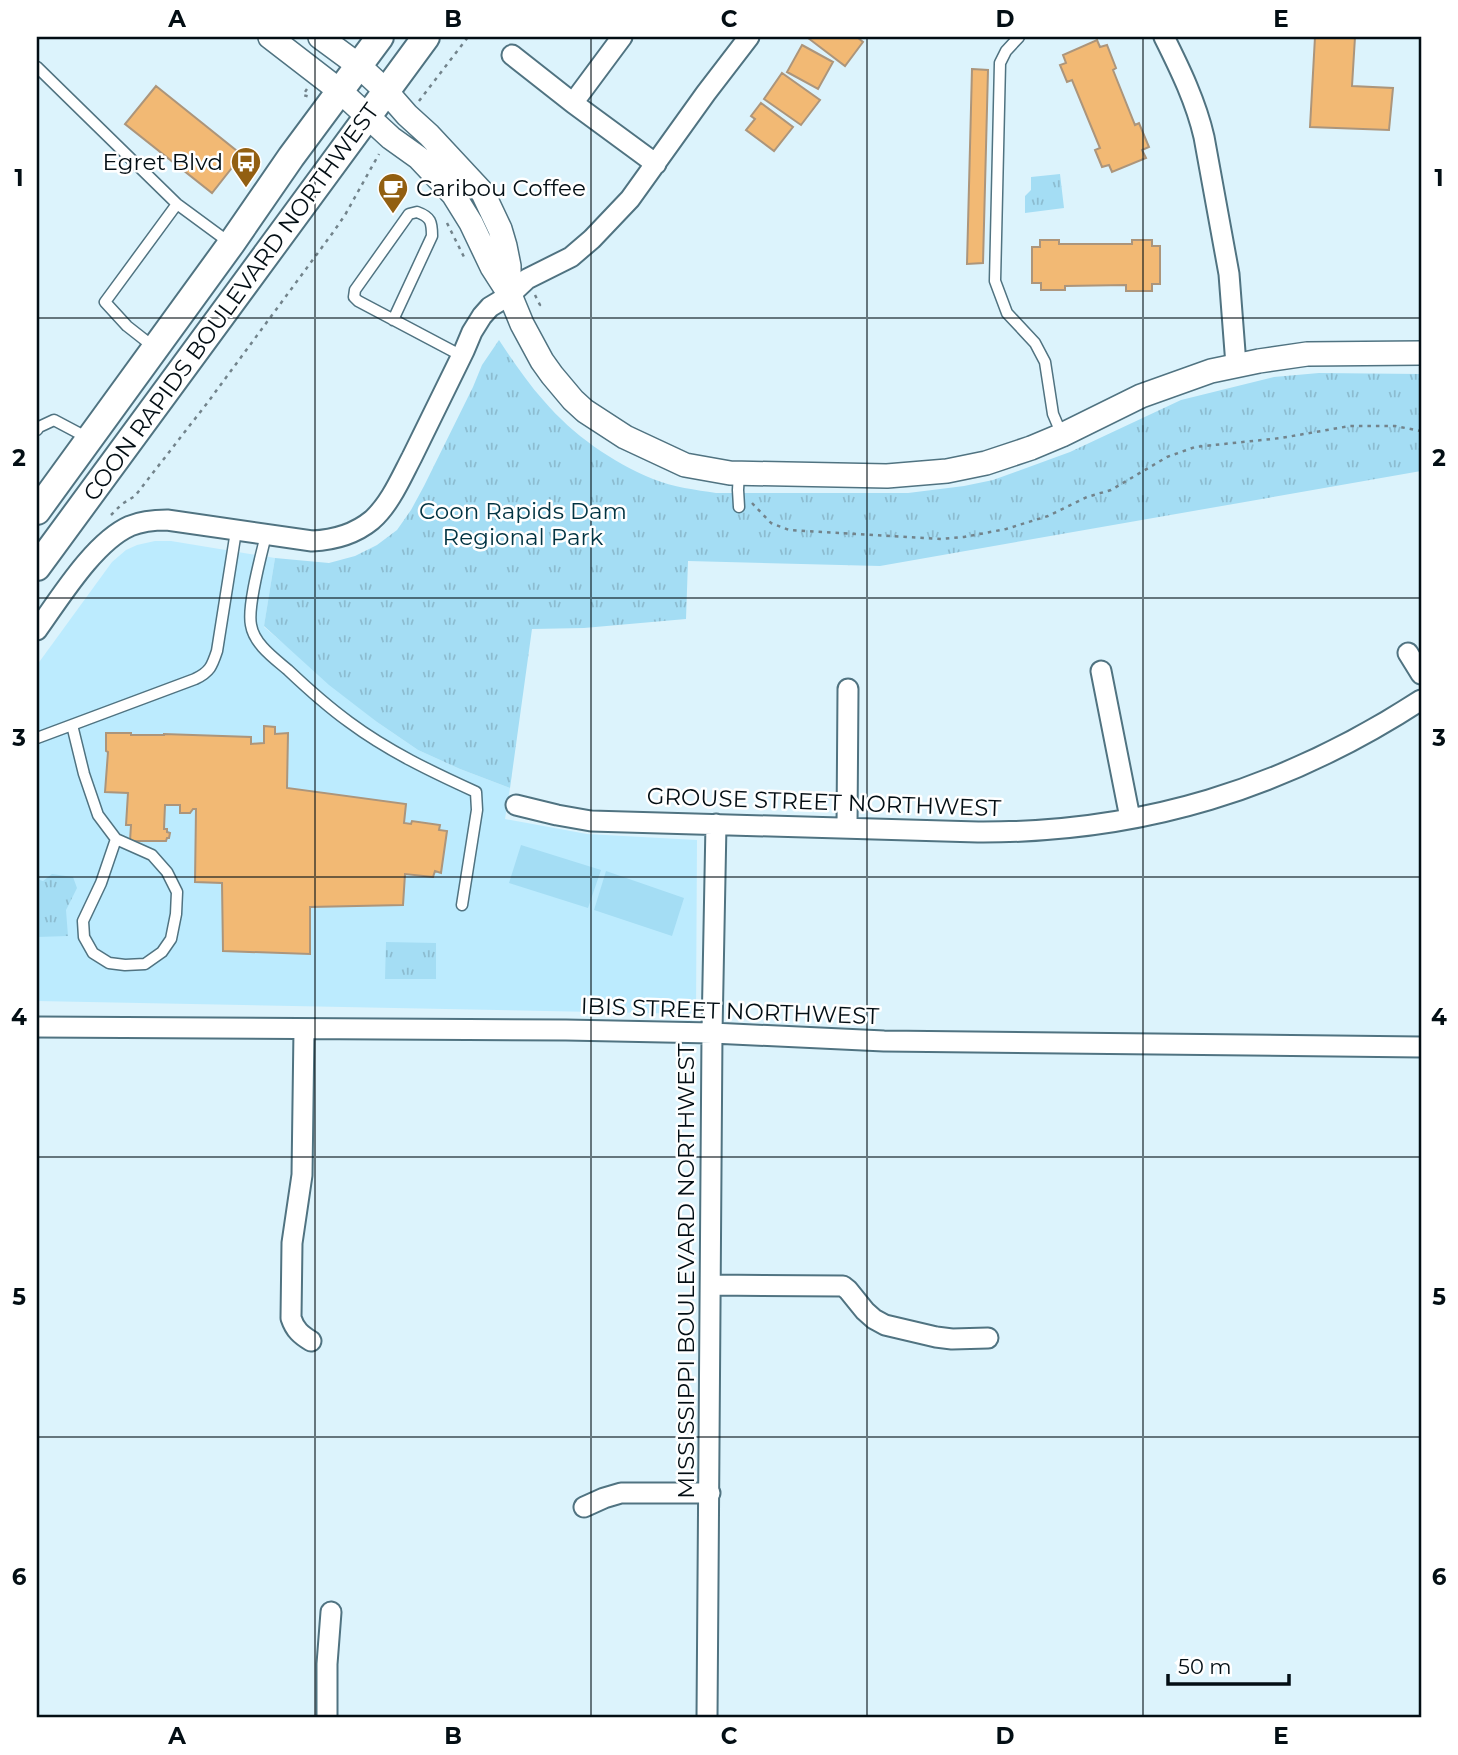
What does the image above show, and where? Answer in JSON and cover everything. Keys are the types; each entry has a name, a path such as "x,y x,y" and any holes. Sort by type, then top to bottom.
{"main road":[{"name":"COON RAPIDS BOULEVARD NORTHWEST","path":"37,511 231,244 291,156 380,37"},
{"name":"COON RAPIDS BOULEVARD NORTHWEST","path":"37,566 426,37"}],"street":[{"path":"270,37 340,91 391,138 419,158 453,194 471,223 542,361 557,382 585,411 625,437 685,465 739,472 868,475 932,473 986,463 1031,448 1157,389 1211,371 1307,354 1421,353"},
{"path":"320,37 358,65 429,135 483,194 505,246 509,266 509,295"},
{"path":"573,103 622,37"},
{"path":"37,630 98,548 131,526 167,520 312,541 344,536 373,519 385,505 400,479 482,316 527,279 571,257 592,239 630,199 749,37"},
{"path":"1164,37 1199,116 1204,137 1228,263 1236,365"},
{"path":"512,55 656,164"},
{"path":"1408,653 1421,674"},
{"path":"1101,671 1130,818"},
{"path":"847,827 848,688"},
{"name":"GROUSE STREET NORTHWEST","path":"516,805 591,821 1016,832 1078,827 1188,806 1262,783 1357,739 1421,700"},
{"name":"MISSISSIPPI BOULEVARD NORTHWEST","path":"707,1718 716,824"},
{"name":"IBIS STREET NORTHWEST","path":"37,1027 566,1030 712,1033 898,1042 1421,1048"},
{"path":"304,1030 302,1175 293,1226 291,1318 299,1334 311,1341"},
{"path":"711,1285 843,1286 874,1320 885,1325 936,1337 988,1338"},
{"path":"584,1507 621,1493 710,1493"},
{"path":"327,1718 331,1612"}],"lane":[{"path":"1019,37 1006,51 1000,63 995,281 1007,313 1035,343 1045,362 1053,414 1062,435"},
{"path":"37,67 177,204 231,244"},
{"path":"156,348 127,326 105,302 177,204"},
{"path":"393,320 432,236 432,225 427,216 417,212 410,214 355,290 354,297 358,301 393,320 462,356"},
{"path":"37,430 54,420 89,439"},
{"path":"739,472 739,507"},
{"path":"37,738 195,678 212,667 217,652 236,531"},
{"path":"265,535 251,606 250,624 254,638 349,723 431,772 476,792 477,810 462,905"},
{"path":"72,725 98,815 116,839 152,855 167,872 177,892 171,939 162,952 145,964 125,965 109,962 93,953 84,937 83,921 101,883 116,839"}],"path":[{"path":"421,99 468,37"},
{"path":"106,520 122,504 135,496 208,402 345,215 380,154"}],"shaded area":[{"path":"155,541 171,541 275,558 264,627 377,722 418,750 510,788 505,819 587,834 697,840 696,1014 37,1001 37,665 112,562 126,550"}],"green space":[{"path":"1060,174 1064,208 1025,213 1025,196 1031,190 1031,177"},
{"name":"Coon Rapids Dam Regional Park","path":"499,340 544,401 594,446 653,479 716,493 908,493 964,486 993,480 1070,452 1181,400 1274,377 1319,373 1421,374 1421,471 880,566 688,561 686,619 584,628 532,629 510,788 418,750 329,685 264,626 275,558 329,563 355,556 377,545 397,530 424,486 482,365"},
{"path":"521,845 601,870 588,908 509,883"},
{"path":"606,871 684,898 672,936 594,910"},
{"path":"52,874 73,877 77,888 66,910 68,936 37,937 37,879 43,881"},
{"path":"386,942 436,943 436,979 385,979"}],"building":[{"path":"809,37 857,37 863,42 845,66"},
{"path":"1315,37 1355,37 1352,86 1393,88 1389,130 1310,127"},
{"path":"1097,40 1100,47 1107,45 1116,68 1113,70 1135,125 1139,123 1149,147 1142,150 1146,158 1112,172 1109,165 1102,167 1095,150 1100,148 1072,80 1067,82 1060,65 1066,63 1063,55"},
{"path":"802,45 833,62 818,89 787,72"},
{"path":"972,69 988,70 983,263 967,264"},
{"path":"782,73 820,100 801,125 764,99"},
{"path":"156,86 242,155 212,193 125,124"},
{"path":"761,103 793,127 774,151 746,130 755,119 751,116"},
{"path":"1040,240 1059,240 1059,244 1132,244 1132,240 1152,240 1152,246 1160,246 1160,284 1152,284 1152,291 1126,291 1126,285 1065,286 1065,290 1041,290 1041,283 1032,283 1032,247 1040,247"},
{"path":"264,726 275,727 275,734 288,733 287,788 406,804 404,823 411,824 412,821 440,825 439,830 447,831 441,873 435,871 433,877 405,874 403,905 310,907 310,954 223,951 222,883 195,882 196,809 190,813 180,813 180,805 165,805 164,829 170,833 169,838 166,841 130,841 131,825 126,825 128,793 105,792 108,752 106,733 251,737 251,744 264,743"}],"place":[{"name":"Egret Blvd","path":"246,189"},
{"name":"Caribou Coffee","path":"393,215"}]}
